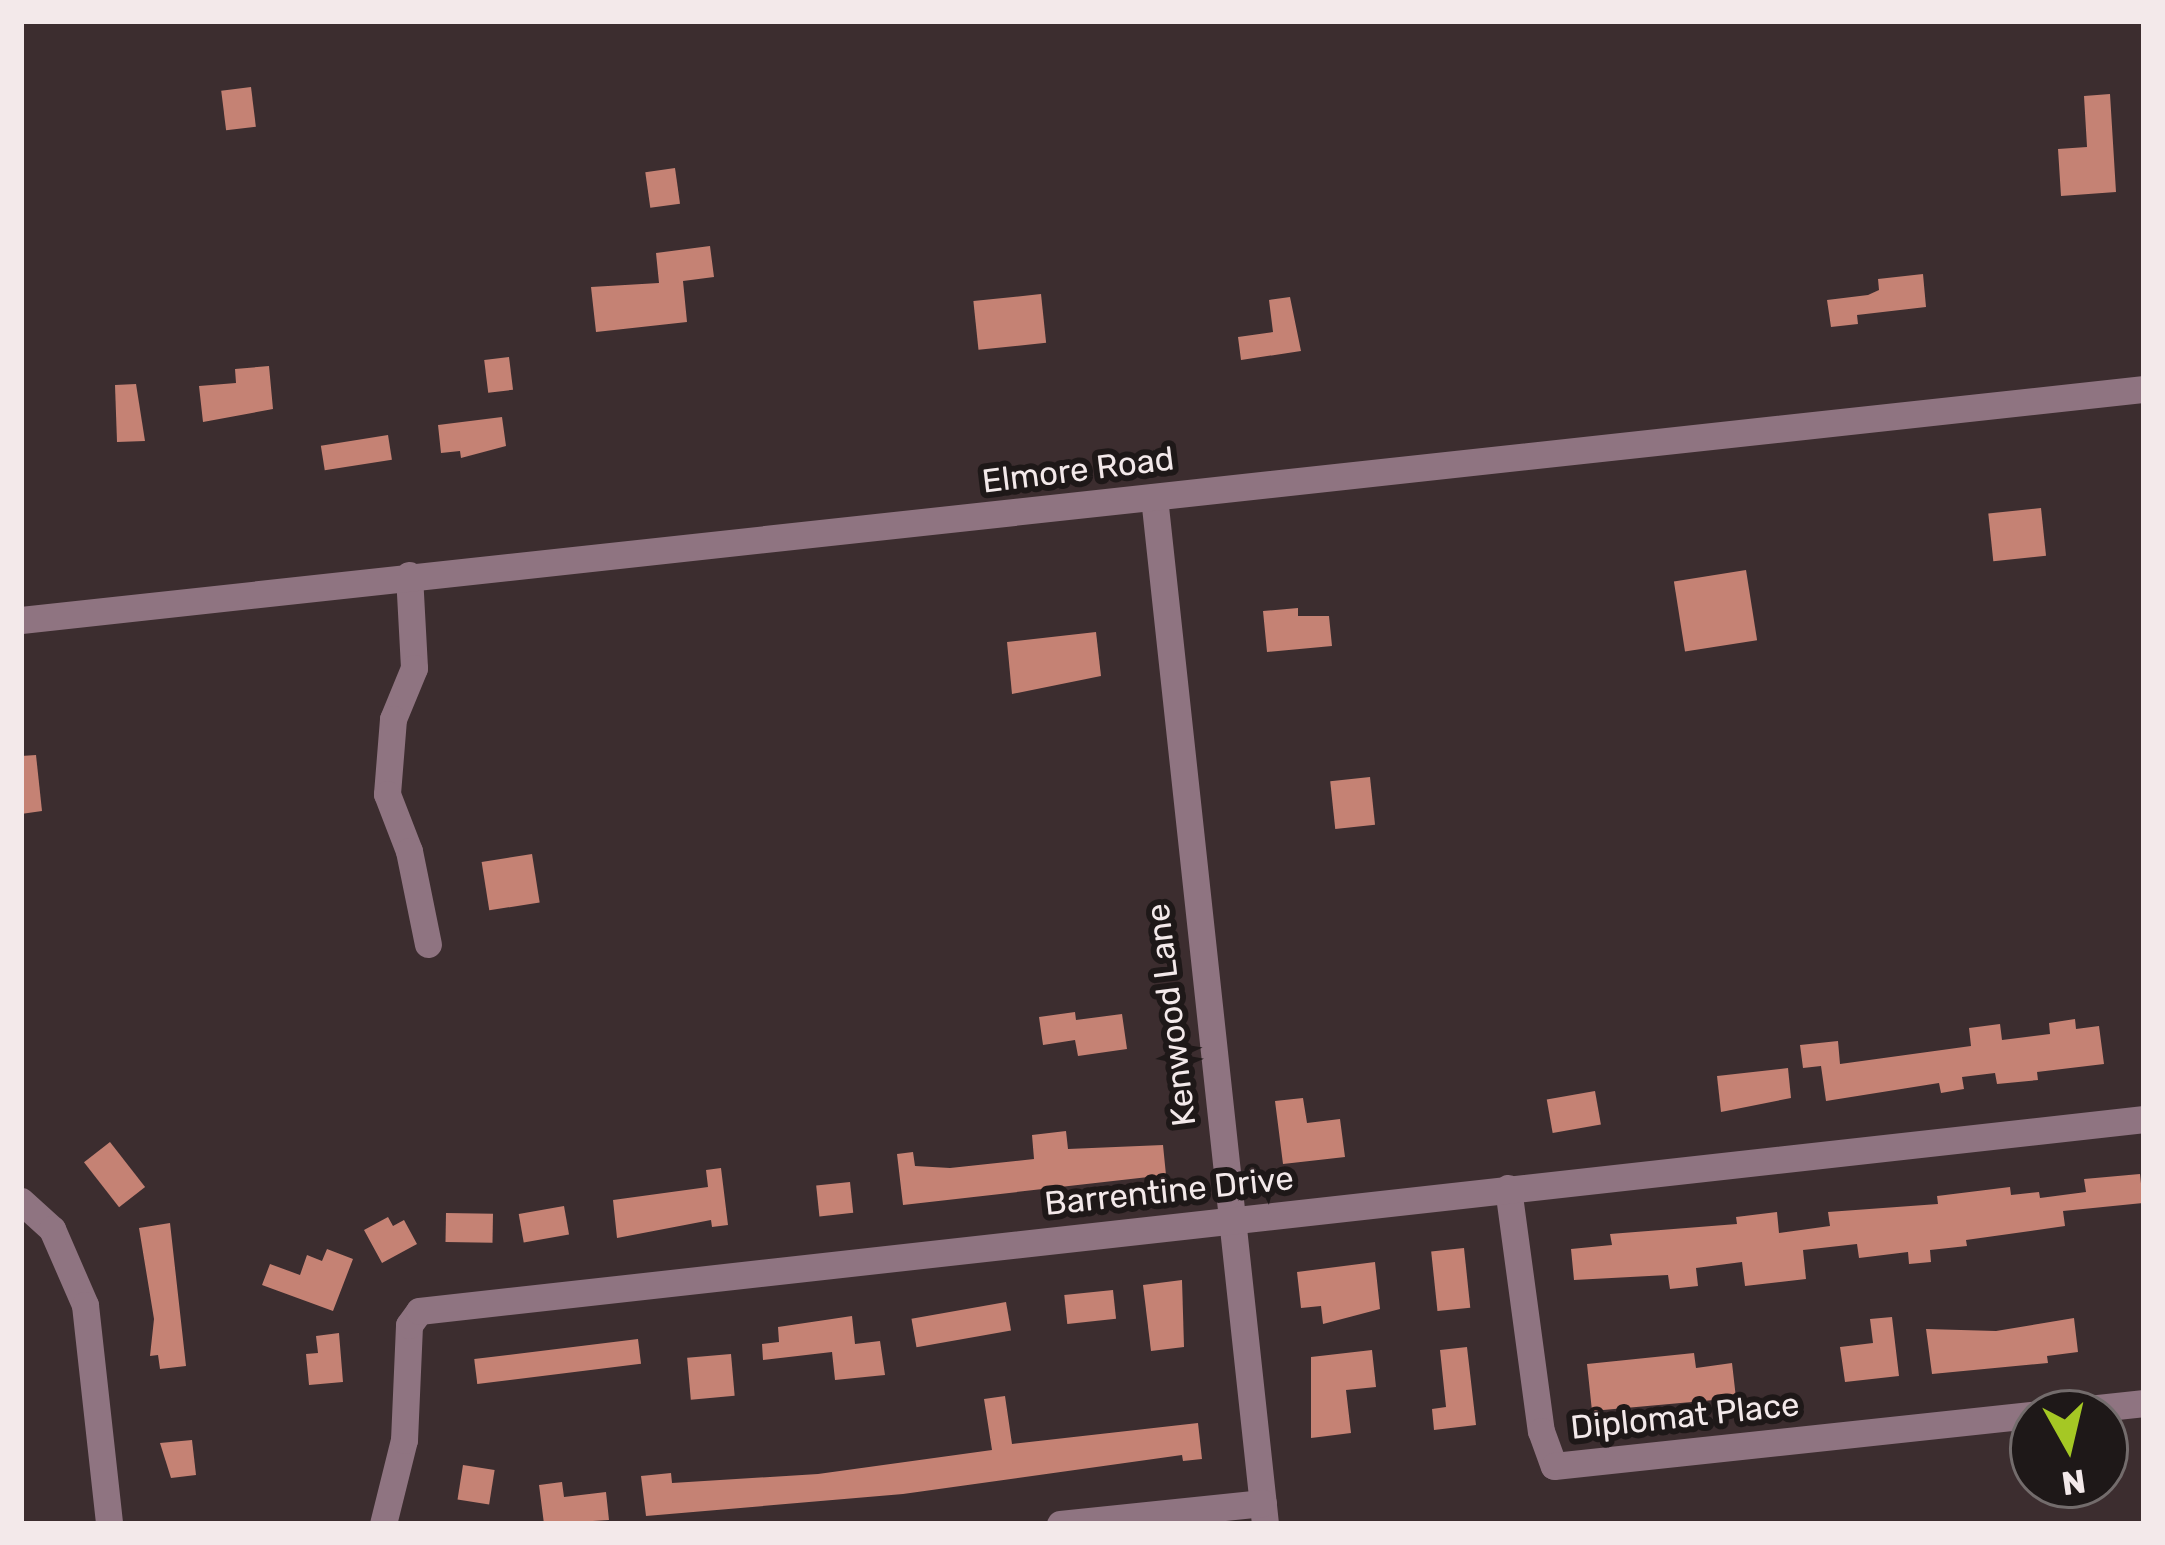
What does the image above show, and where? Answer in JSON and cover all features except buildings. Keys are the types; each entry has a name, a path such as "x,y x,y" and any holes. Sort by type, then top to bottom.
{"street":[{"name":"Elmore Road","path":"21,620 409,575 774,544 1154,497 2144,389"},
{"name":"Kenwood Lane","path":"1154,497 1264,1513"},
{"path":"409,575 414,668 393,719 387,794 409,850 428,944"},
{"name":"Barrentine Drive","path":"383,1524 404,1440 409,1325 419,1311 2144,1120"},
{"name":"Diplomat Place","path":"1508,1188 1541,1431 1554,1466 2009,1418"},
{"path":"21,1201 52,1229 85,1304 109,1524"},
{"path":"1060,1524 1264,1513"}]}
